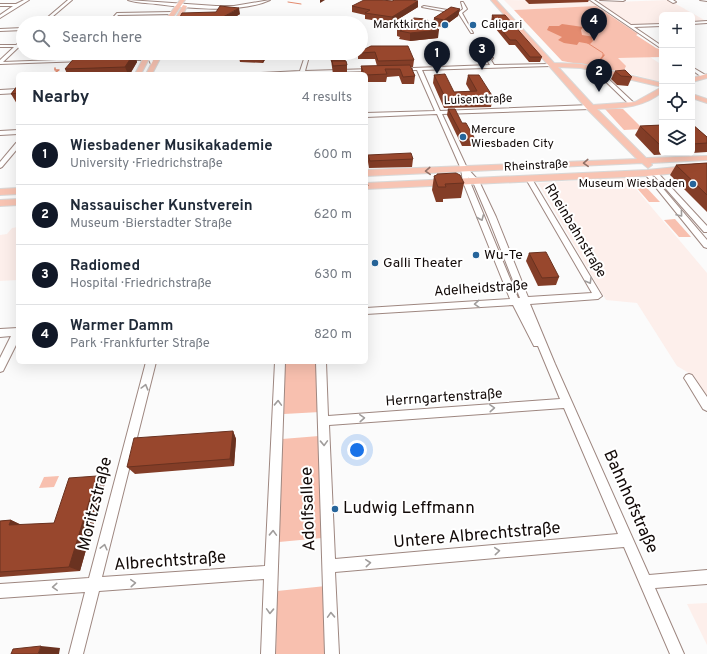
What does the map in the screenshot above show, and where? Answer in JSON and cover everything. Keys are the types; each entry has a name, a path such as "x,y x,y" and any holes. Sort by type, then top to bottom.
{"main road":[{"path":"493,0 590,107 612,129 650,173"},
{"path":"170,16 183,5"},
{"path":"179,16 183,5"},
{"path":"139,72 145,60"},
{"path":"150,72 156,60"},
{"path":"551,64 574,65 659,84"},
{"path":"695,79 706,78"},
{"path":"590,107 632,104 651,99 659,92"},
{"path":"695,97 707,101"},
{"name":"Rheinstraße","path":"368,174 707,158"},
{"name":"Rheinstraße","path":"368,186 650,173 707,167"},
{"path":"405,172 413,177 413,181 409,184"},
{"path":"0,192 16,191"},
{"path":"0,203 16,202"}],"street":[{"path":"0,17 16,5 27,0"},
{"path":"51,16 70,0"},
{"path":"123,0 171,3 197,7 214,7 241,6 268,0"},
{"path":"130,0 214,7"},
{"path":"592,0 659,46"},
{"path":"602,0 623,0"},
{"path":"702,0 707,0"},
{"path":"429,3 424,6 460,13 472,32"},
{"path":"460,13 465,9 462,3"},
{"path":"0,5 16,5"},
{"path":"115,16 117,14 172,13"},
{"path":"695,23 707,22"},
{"path":"699,23 707,28"},
{"path":"630,26 659,25"},
{"path":"0,30 16,29"},
{"path":"0,46 16,46"},
{"path":"0,62 16,48"},
{"path":"491,58 489,60 494,66"},
{"path":"0,62 93,60"},
{"path":"152,60 154,65"},
{"path":"306,60 302,72 377,70"},
{"path":"407,69 551,64"},
{"name":"Bahnhofstraße","path":"419,69 464,169 466,182 515,301 550,364"},
{"path":"600,70 600,73 632,104"},
{"path":"695,70 706,78"},
{"path":"0,92 16,91"},
{"name":"Luisenstraße","path":"368,116 590,107"},
{"path":"0,133 16,132"},
{"path":"0,166 16,146"},
{"name":"Bahnhofstraße","path":"464,169 476,181 526,300 550,364 677,654"},
{"path":"650,173 707,230"},
{"path":"650,173 707,244"},
{"name":"Rheinbahnstraße","path":"529,179 598,296"},
{"name":"Adelheidstraße","path":"368,311 598,296"},
{"path":"0,333 16,332"},
{"path":"0,368 16,336"},
{"name":"Moritzstraße","path":"76,654 150,364"},
{"path":"268,654 280,364"},
{"name":"Adolfsallee","path":"321,364 332,654"},
{"path":"689,378 707,406"},
{"name":"Herrngartenstraße","path":"323,420 567,403"},
{"name":"Untere Albrechtstraße","path":"329,566 627,540"},
{"name":"Albrechtstraße","path":"0,591 272,572"},
{"path":"646,582 707,577"}],"shaded area":[{"path":"504,0 614,2 669,0 690,12 659,12 659,23 632,25 603,6 514,10"},
{"path":"596,6 638,34 636,35 659,49 659,57 618,58 626,66 623,72 562,61 514,10"},
{"path":"695,15 706,21 695,22"},
{"path":"562,24 583,27 581,30 582,35 595,37 592,38 593,41 590,44 579,42 577,45 564,43 558,40 562,37 547,30 549,26 559,26"},
{"path":"650,57 659,63 659,81 623,72 617,58"},
{"path":"605,109 623,109 643,129 624,130"},
{"path":"626,177 707,273 707,396 694,376 677,366 637,303 606,300 538,183"},
{"path":"636,187 646,187 660,202 649,202"},
{"path":"675,219 691,237 679,237 664,220"},
{"path":"16,227 16,280 0,281 0,235 7,234 12,228"},
{"path":"285,364 319,364 320,412 284,414"},
{"path":"319,436 322,538 279,542 282,439"},
{"path":"59,476 54,487 39,488 44,477"},
{"path":"326,586 329,654 276,654 277,591"},
{"path":"707,603 707,645 687,604"}],"building":[{"path":"364,0 418,1 392,17 365,13 370,10 352,6"},
{"path":"220,6 239,8 225,16 180,16 182,13 216,12"},
{"path":"451,7 460,9 444,20 434,18"},
{"path":"492,15 505,15 542,57 530,57 516,40 510,40 492,19 495,19"},
{"path":"414,18 426,19 439,30 410,33 400,31 402,30 397,28"},
{"path":"371,46 408,46 414,60 378,61 375,52 368,52 368,48"},
{"path":"73,60 130,60 125,67 65,69"},
{"path":"331,60 345,60 332,61"},
{"path":"332,61 346,61 347,65 333,66"},
{"path":"410,65 415,76 403,77 400,69 385,69 387,74 368,75 368,72 363,72 361,66"},
{"path":"625,70 632,77 621,76 615,71"},
{"path":"445,74 454,92 477,91 468,75 479,75 493,97 446,99 434,75"},
{"path":"16,88 16,93 11,94"},
{"path":"448,109 455,109 462,123 466,123 475,139 464,139"},
{"path":"659,125 659,144 640,126"},
{"path":"695,127 707,137 707,143 695,144"},
{"path":"411,153 413,159 370,161 368,155"},
{"path":"707,163 707,195 676,165"},
{"path":"456,173 460,175 464,183 445,184 446,187 438,187 434,176 437,174"},
{"path":"546,252 559,277 542,278 529,253"},
{"path":"233,431 230,459 127,467 134,438"},
{"path":"97,476 69,567 0,572 0,521 11,520 9,525 54,523 69,478"},
{"path":"41,646 38,654 11,654 13,649"}],"waterway":[{"path":"288,2 301,4"},
{"path":"586,42 603,53 603,56"},
{"path":"597,64 604,55"},
{"path":"55,68 55,70 59,70 56,72"}],"place":[{"name":"Marktkirche","path":"445,25"},
{"name":"Caligari","path":"473,25"},
{"name":"Warmer Damm","path":"594,41"},
{"name":"Radiomed","path":"482,70"},
{"name":"Wiesbadener Musikakademie","path":"437,74"},
{"name":"Nassauischer Kunstverein","path":"599,92"},
{"name":"Mercure Wiesbaden City","path":"463,137"},
{"name":"Museum Wiesbaden","path":"693,184"},
{"name":"Wu-Te","path":"476,255"},
{"name":"Galli Theater","path":"375,263"},
{"name":"Ludwig Leffmann","path":"335,509"}]}
